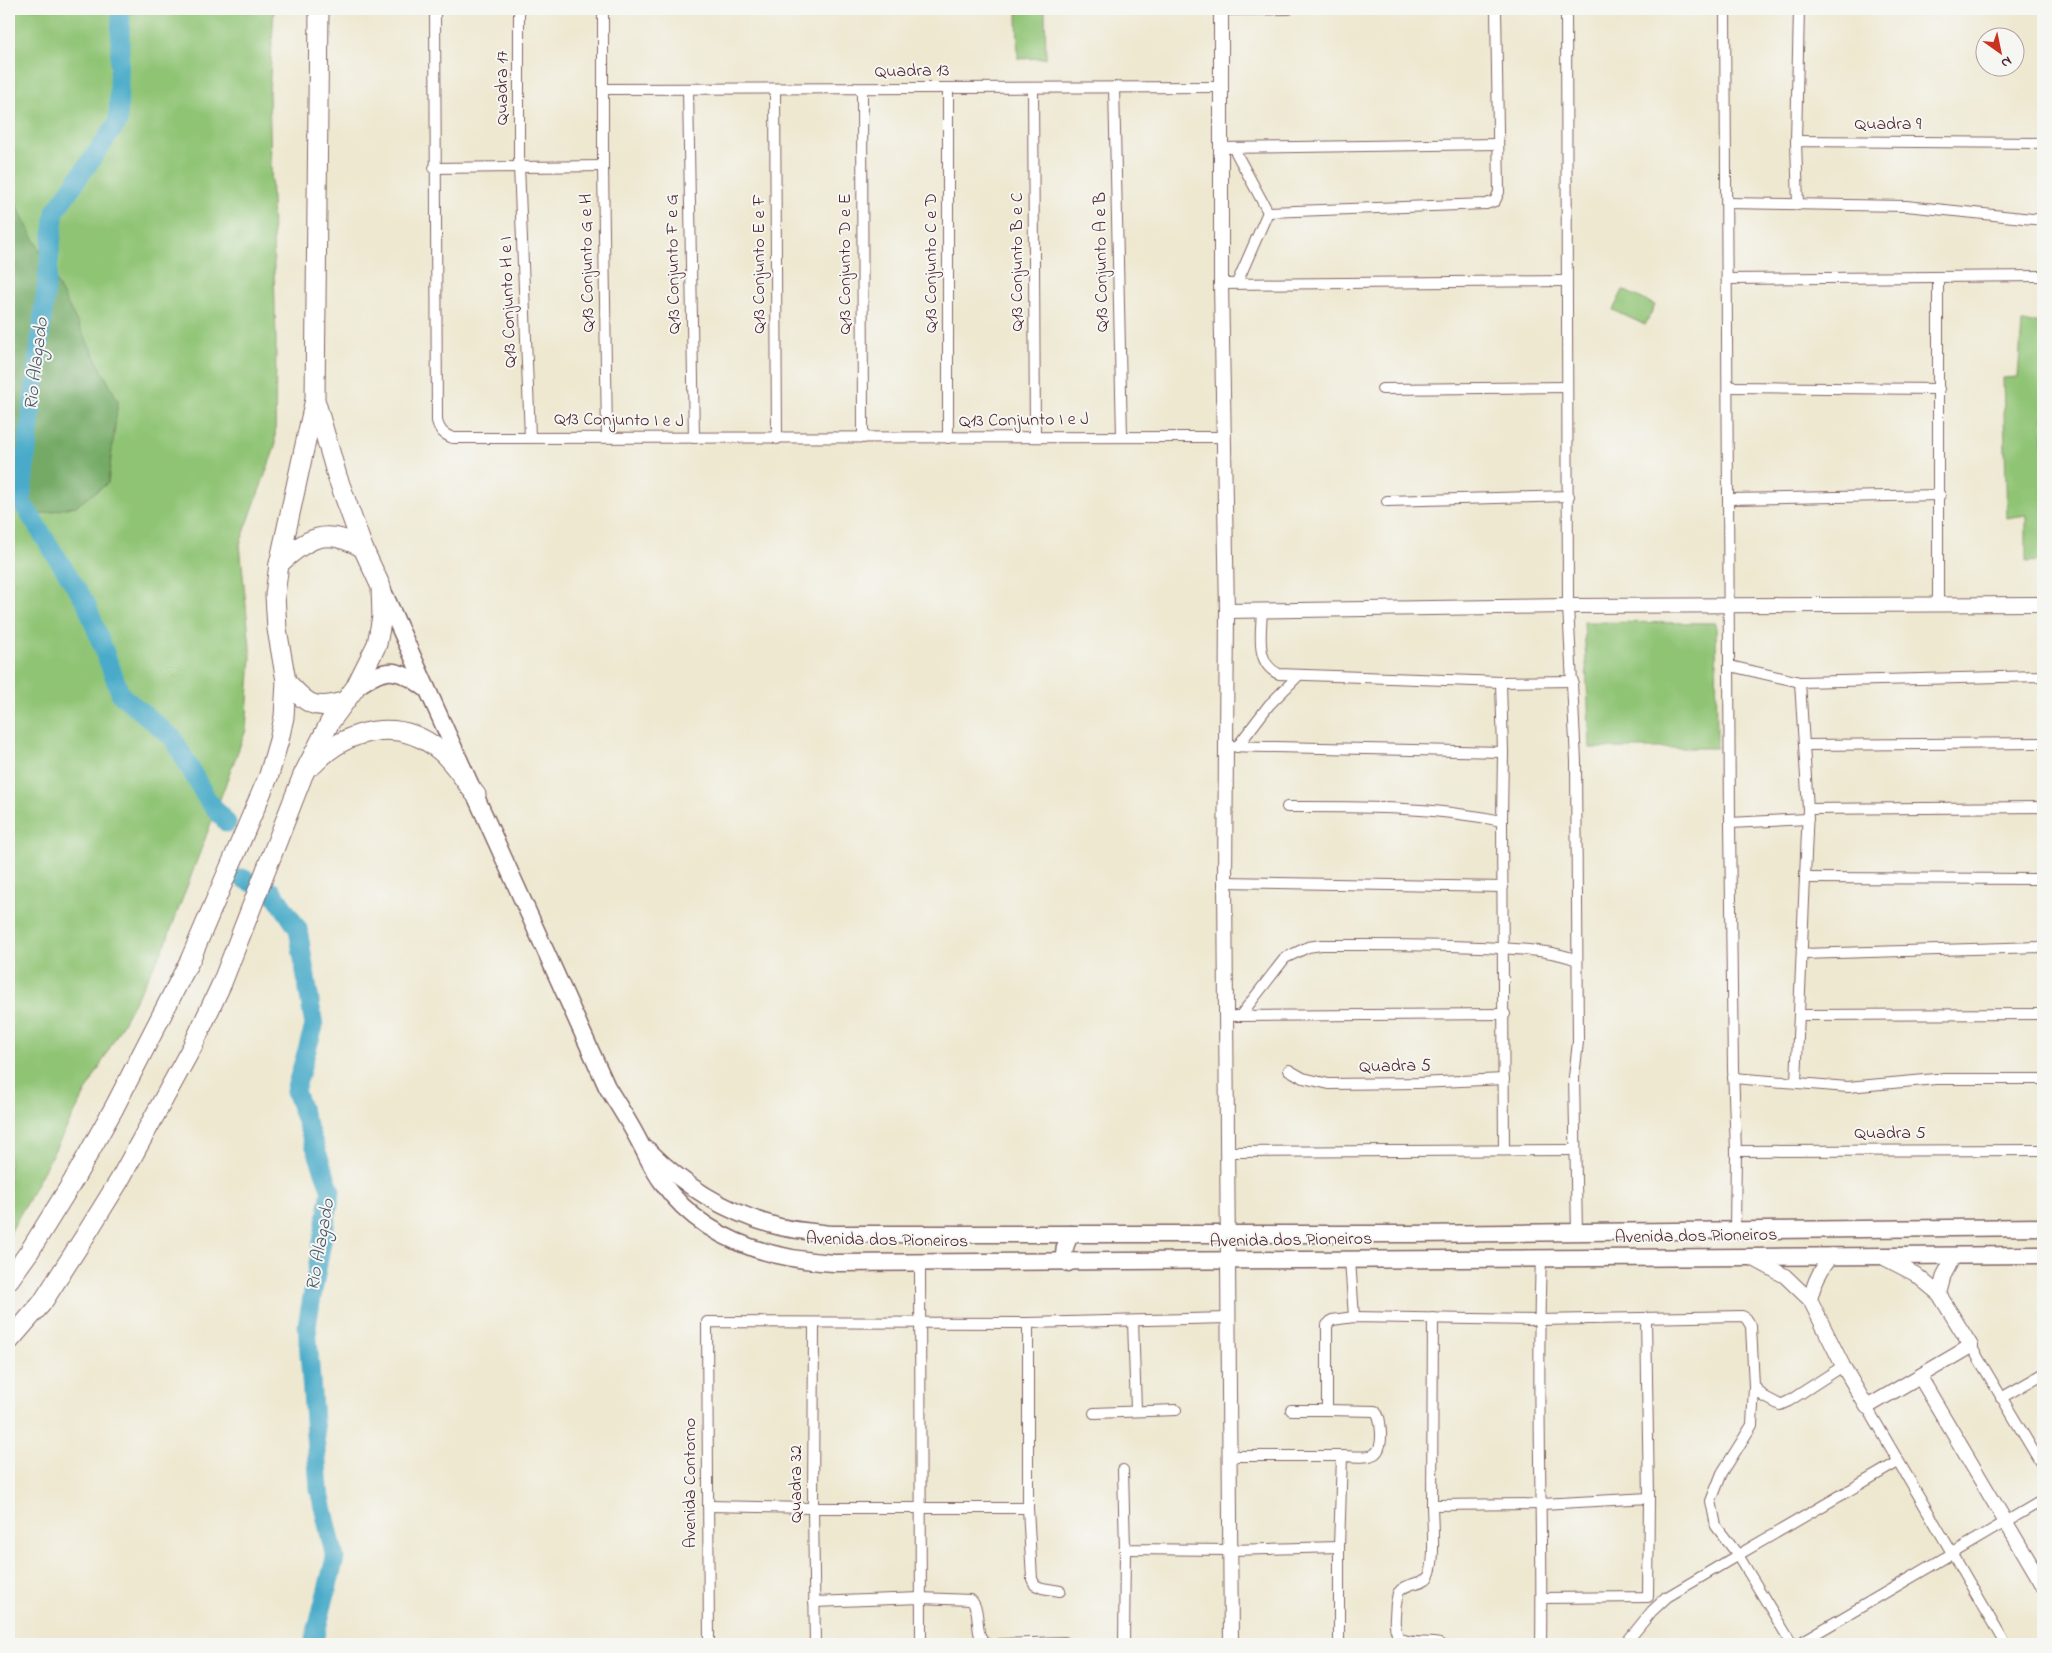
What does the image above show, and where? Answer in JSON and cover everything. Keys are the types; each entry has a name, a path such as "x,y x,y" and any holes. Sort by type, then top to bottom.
{"highway":[{"path":"9,1280 73,1182 114,1108 190,960 269,776 284,717 286,681 277,629 275,595 279,564 316,399 319,9"},
{"path":"320,61 333,9"},
{"path":"9,1341 51,1289 119,1181 209,1012 250,915 304,775 330,722 350,695 377,644 382,617 380,587 363,548 337,476 316,399"},
{"path":"279,564 297,547 330,535 346,539 363,548"},
{"path":"286,681 303,700 315,706 329,707 350,695"},
{"path":"304,775 319,758 345,740 372,730 397,730 415,735 440,750 476,795"}],"main road":[{"path":"380,587 607,1087 640,1142"},
{"path":"350,695 377,674 387,670 408,676 428,690"},
{"name":"Avenida dos Pioneiros","path":"640,1142 678,1177 720,1205 773,1226 830,1234 1437,1234 2043,1227"},
{"name":"Avenida dos Pioneiros","path":"640,1142 662,1182 688,1213 738,1243 770,1255 801,1261 834,1263 1068,1263 1832,1255 2043,1255"},
{"path":"770,1255 767,1241 773,1226"},
{"path":"1812,1256 1808,1244 1812,1236 1822,1230"},
{"path":"1068,1263 1065,1260 1064,1252 1071,1234"},
{"path":"1414,1234 1419,1250 1416,1260"},
{"path":"1435,1259 1434,1244 1437,1234"}],"street":[{"name":"Q13 Conjunto I e J","path":"435,9 436,421 439,430 444,435 453,438 777,439 1222,437"},
{"name":"Quadra 17","path":"519,9 520,166"},
{"name":"Q13 Conjunto G e H","path":"604,9 603,166 607,437"},
{"path":"1231,1644 1228,1152 1233,1016 1225,882 1231,747 1222,437 1221,284 1228,148 1220,87 1221,9 1289,9"},
{"path":"1268,212 1486,204 1495,201 1499,192 1496,9"},
{"path":"1566,9 1566,281 1570,496 1568,606 1576,761 1578,1042 1574,1077 1577,1233"},
{"path":"1725,9 1729,387 1730,823 1733,1078 1736,1151 1735,1230"},
{"path":"1798,205 1796,141 1799,9"},
{"name":"Quadra 13","path":"603,89 1220,87"},
{"name":"Q13 Conjunto C e D","path":"948,88 948,438"},
{"name":"Q13 Conjunto B e C","path":"1033,88 1035,437"},
{"name":"Q13 Conjunto A e B","path":"1114,88 1122,436"},
{"name":"Q13 Conjunto E e F","path":"776,89 777,439"},
{"name":"Q13 Conjunto D e E","path":"862,89 863,438"},
{"name":"Q13 Conjunto F e G","path":"688,90 694,438"},
{"name":"Quadra 9","path":"1796,141 2043,143"},
{"path":"1228,148 1497,144"},
{"path":"1228,148 1268,212"},
{"name":"Q13 Conjunto H e I","path":"520,166 530,437"},
{"path":"434,168 603,166"},
{"path":"1727,203 1932,207 2043,220"},
{"path":"1237,283 1268,212"},
{"path":"1728,279 2043,276"},
{"path":"1938,278 1940,495 1938,604"},
{"path":"1221,284 1566,281"},
{"path":"1382,390 1567,387"},
{"path":"1729,387 1938,389"},
{"path":"1728,498 1940,495"},
{"path":"1387,501 1570,496"},
{"path":"1227,611 1568,606 1730,607 2043,604"},
{"path":"1262,611 1261,635 1265,664 1279,674 1501,682 1572,681"},
{"path":"1730,666 1800,682 2043,676"},
{"path":"1231,747 1268,705 1299,675"},
{"path":"1501,682 1505,1014 1504,1149"},
{"path":"1796,1082 1808,814 1806,745 1800,682"},
{"path":"1806,745 2043,743"},
{"path":"1231,747 1503,752"},
{"path":"1287,807 1420,809 1464,813 1502,821"},
{"path":"1730,823 1808,814 2043,807"},
{"path":"1805,878 2043,879"},
{"path":"1225,882 1503,887"},
{"path":"1233,1016 1285,958 1308,948 1322,945 1423,944 1558,952 1577,960"},
{"path":"1802,954 2043,947"},
{"path":"1233,1016 1505,1014"},
{"path":"1800,1015 2043,1014"},
{"name":"Quadra 5","path":"1289,1070 1303,1078 1329,1084 1418,1083 1504,1079"},
{"path":"1733,1078 1856,1087 1936,1080 2043,1079"},
{"path":"1228,1152 1575,1150"},
{"name":"Quadra 5","path":"1736,1151 2043,1150"},
{"path":"1810,1300 1816,1278 1832,1255"},
{"path":"1877,1255 1914,1274 1939,1294 2043,1467"},
{"path":"1749,1256 1786,1276 1810,1300 1844,1366 1898,1462 2006,1644"},
{"path":"1939,1294 1944,1275 1954,1256"},
{"path":"1541,1259 1539,1320 1542,1504 1541,1644"},
{"path":"1350,1260 1354,1317"},
{"path":"920,1262 921,1644"},
{"path":"1327,1410 1328,1325 1332,1320 1354,1317 1539,1320 1746,1318 1751,1326 1754,1386 1752,1425 1722,1473 1711,1501 1716,1526 1738,1555 1792,1644"},
{"path":"814,1324 1028,1323 1228,1318"},
{"path":"1433,1318 1432,1570 1425,1580 1408,1584 1398,1593 1394,1628 1399,1637 1406,1641 1440,1644"},
{"path":"1646,1318 1649,1498 1648,1597"},
{"path":"1133,1321 1136,1410"},
{"name":"Avenida Contorno","path":"709,1644 707,1322 814,1324"},
{"path":"1028,1323 1028,1508 1032,1579 1035,1585 1060,1591"},
{"name":"Quadra 32","path":"814,1324 812,1508 815,1644"},
{"path":"1867,1407 1970,1346"},
{"path":"1754,1386 1763,1396 1780,1405 1844,1366"},
{"path":"2002,1398 2043,1374"},
{"path":"1920,1377 2043,1585"},
{"path":"1094,1413 1176,1410"},
{"path":"1230,1456 1371,1456 1377,1454 1381,1446 1380,1419 1375,1411 1291,1410"},
{"path":"1339,1644 1339,1548 1342,1456"},
{"path":"1625,1644 1652,1611 1667,1597 1898,1462"},
{"path":"1124,1470 1124,1644"},
{"path":"1432,1505 1542,1504 1649,1498"},
{"path":"1798,1644 2043,1500"},
{"path":"708,1506 920,1509 1028,1508"},
{"path":"1125,1549 1339,1548"},
{"path":"1542,1598 1667,1597"},
{"path":"814,1602 920,1598 971,1600 977,1610 980,1637 987,1644"},
{"path":"1000,1644 1065,1642"}],"green space":[{"path":"9,9 274,9 269,94 276,340 275,447 240,544 251,657 246,730 165,945 9,1235"},
{"path":"1045,11 1046,58 1018,59 1017,12"},
{"path":"9,191 118,401 108,483 76,506 41,514 9,500"},
{"path":"1623,290 1655,305 1645,325 1613,310"},
{"path":"2043,322 2043,561 2026,562 2026,515 2007,518 2003,378 2018,377 2022,323"},
{"path":"1584,622 1716,623 1717,748 1590,748"}],"waterway":[{"name":"Rio Alagado","path":"121,9 118,122 55,211 21,501 86,603 121,695 173,738 207,799 227,823"},
{"name":"Rio Alagado","path":"242,878 273,892 298,929 314,1026 295,1091 331,1191 307,1325 319,1489 335,1558 313,1644"}]}
